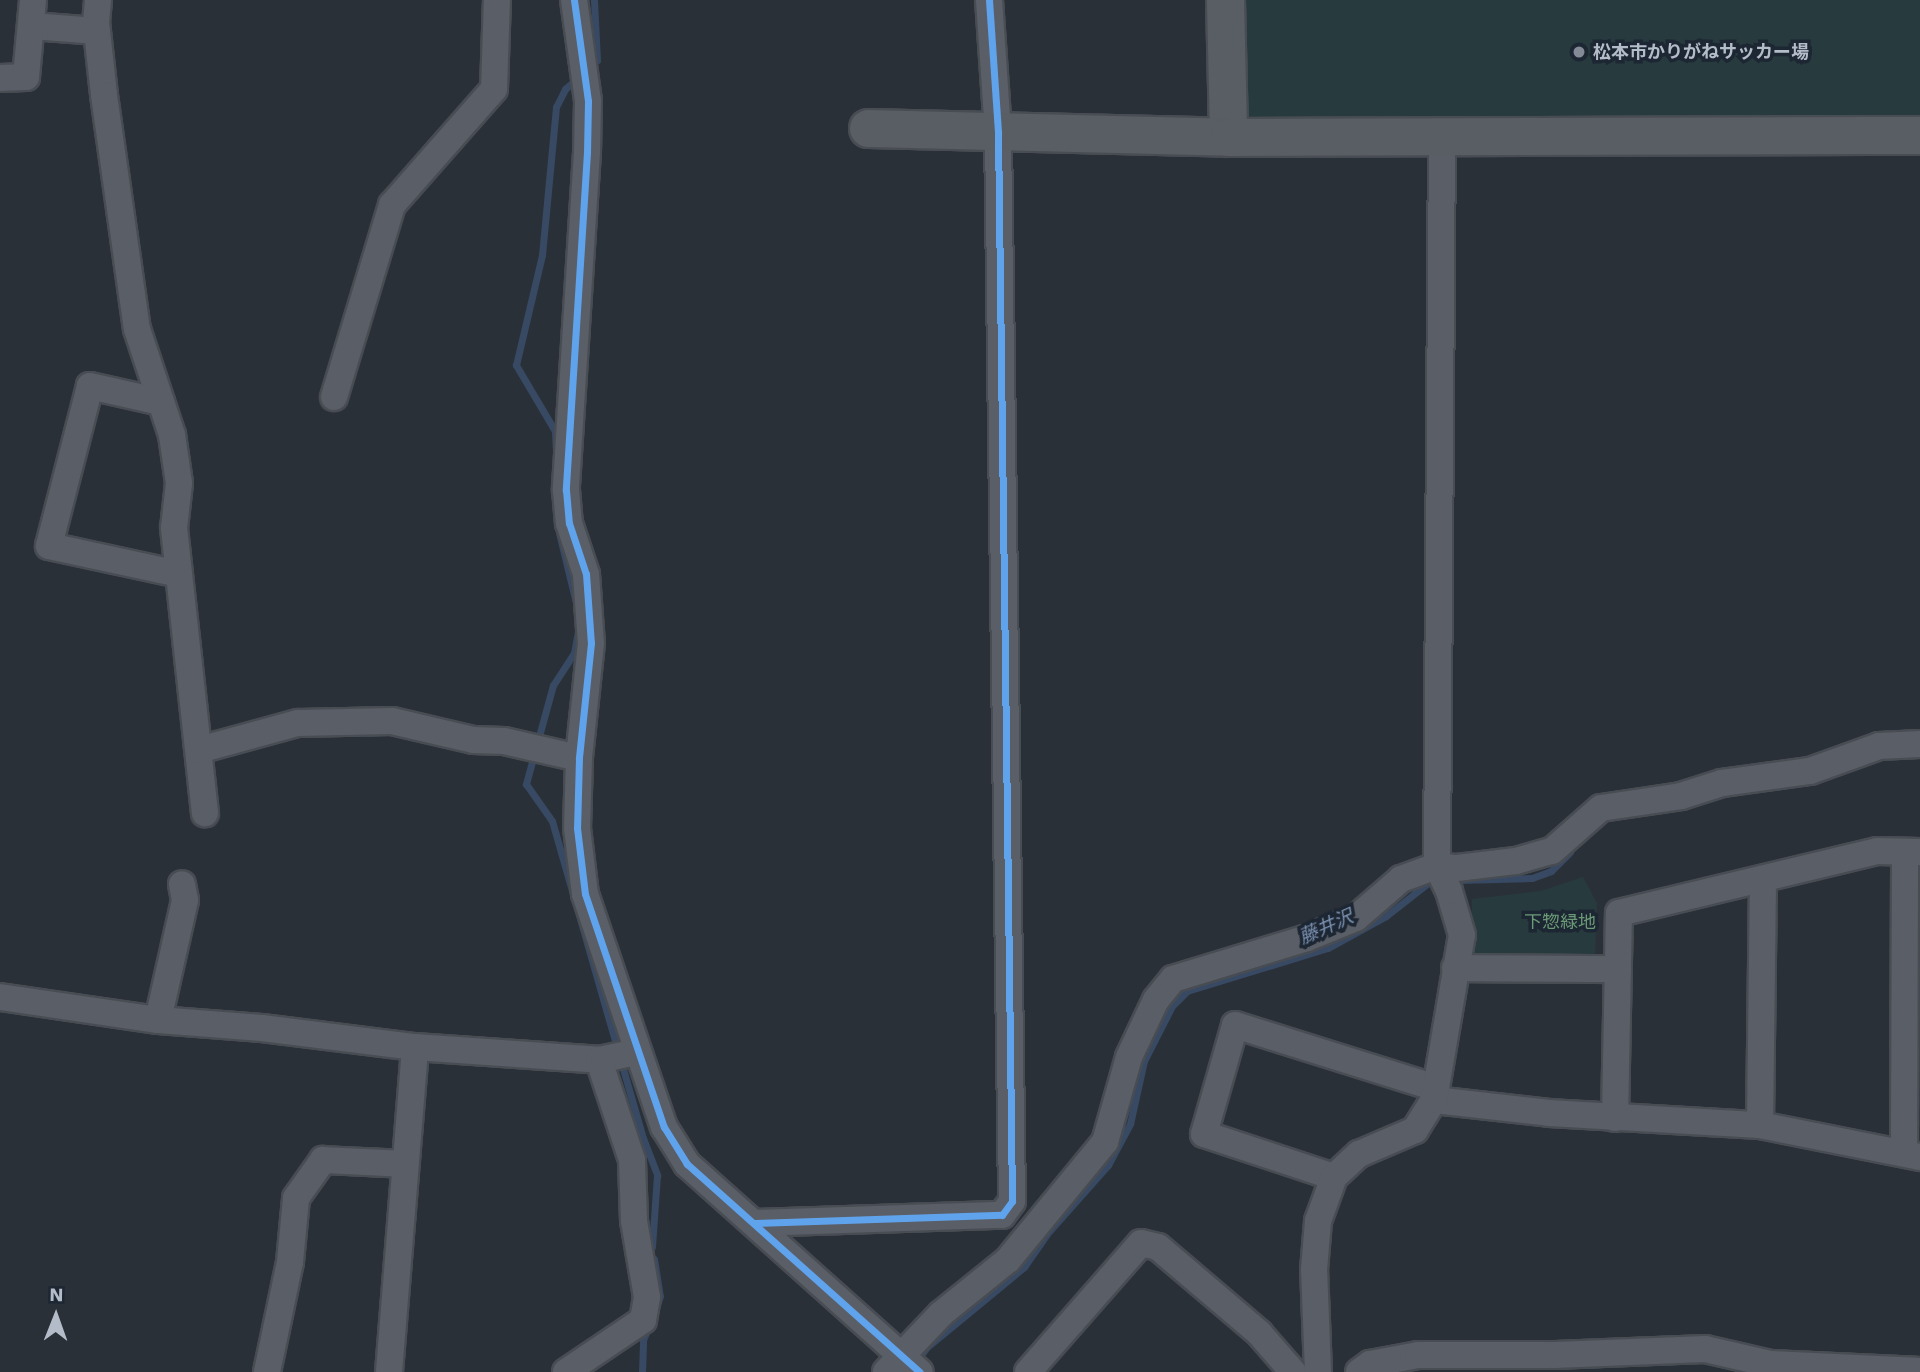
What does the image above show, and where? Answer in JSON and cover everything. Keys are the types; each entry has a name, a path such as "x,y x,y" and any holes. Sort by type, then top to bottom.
{"street":[{"path":"97,0 97,31 137,329 172,435 179,483 174,528 205,813"},
{"path":"334,397 392,205 494,89 497,0"},
{"path":"574,0 588,101 566,490 569,523 586,574 591,643 579,758 577,828 585,894 664,1127 687,1164 755,1223 892,1364 920,1372"},
{"path":"755,1223 1002,1215 1012,1201 998,132 989,0"},
{"path":"1225,0 1228,137"},
{"path":"0,78 26,77 33,13 97,31"},
{"path":"868,128 1228,137 1920,135"},
{"path":"1318,1372 1314,1270 1318,1222 1335,1177 1359,1154 1415,1130 1435,1094 1462,935 1443,877 1442,135"},
{"path":"161,402 90,386 48,546 178,574"},
{"path":"199,750 298,723 392,721 473,740 504,741 579,758"},
{"path":"892,1364 941,1314 1008,1260 1105,1142 1129,1056 1156,1000 1173,979 1307,938 1356,918 1401,879 1443,877 1457,868 1517,861 1552,851 1601,808 1681,796 1722,783 1810,771 1879,746 1920,744"},
{"path":"1335,1177 1204,1134 1235,1025 1435,1094 1615,1118 1760,1125 1912,1155 1912,852 1877,850 1619,913 1615,1118"},
{"path":"1760,1125 1763,879"},
{"path":"158,1020 185,900 182,884"},
{"path":"1455,968 1618,969"},
{"path":"0,997 158,1020 262,1028 415,1047 599,1060 638,1052"},
{"path":"389,1372 415,1047"},
{"path":"566,1372 643,1320 647,1297 634,1221 632,1160 599,1060"},
{"path":"267,1372 290,1262 296,1198 323,1160 404,1164"},
{"path":"1028,1372 1141,1243 1158,1247 1259,1333 1293,1372"},
{"path":"1359,1372 1370,1364 1418,1355 1516,1363 1705,1349 1771,1364 1920,1371"}],"green space":[{"name":"松本市かりがねサッカー場","path":"1237,0 1920,0 1920,121 1253,121 1239,105"},
{"name":"下惣緑地","path":"1583,877 1597,903 1595,958 1471,957 1472,899 1541,891"}],"waterway":[{"path":"591,66 597,60 594,0"},
{"path":"556,452 555,431 516,365 542,255 556,107 565,89 579,77"},
{"path":"559,533 576,603"},
{"path":"579,625 574,653 553,685 526,784 552,821 643,1138 657,1175 652,1247"},
{"name":"藤井沢","path":"1459,880 1532,878 1551,871 1570,852"},
{"name":"藤井沢","path":"916,1362 927,1347 1024,1267 1046,1235 1108,1165 1130,1124 1144,1061 1172,1006 1187,991 1328,948 1386,916 1433,879"},
{"path":"654,1259 660,1296 657,1305"},
{"path":"642,1372 643,1340 649,1326"}],"cycle path":[{"path":"574,0 588,101 566,490 569,523 586,574 591,643 579,758 577,828 585,894 664,1127 687,1164 920,1372"},
{"path":"755,1223 1002,1215 1012,1201 998,132 989,0"}],"place":[{"name":"松本市かりがねサッカー場","path":"1579,52"}]}
